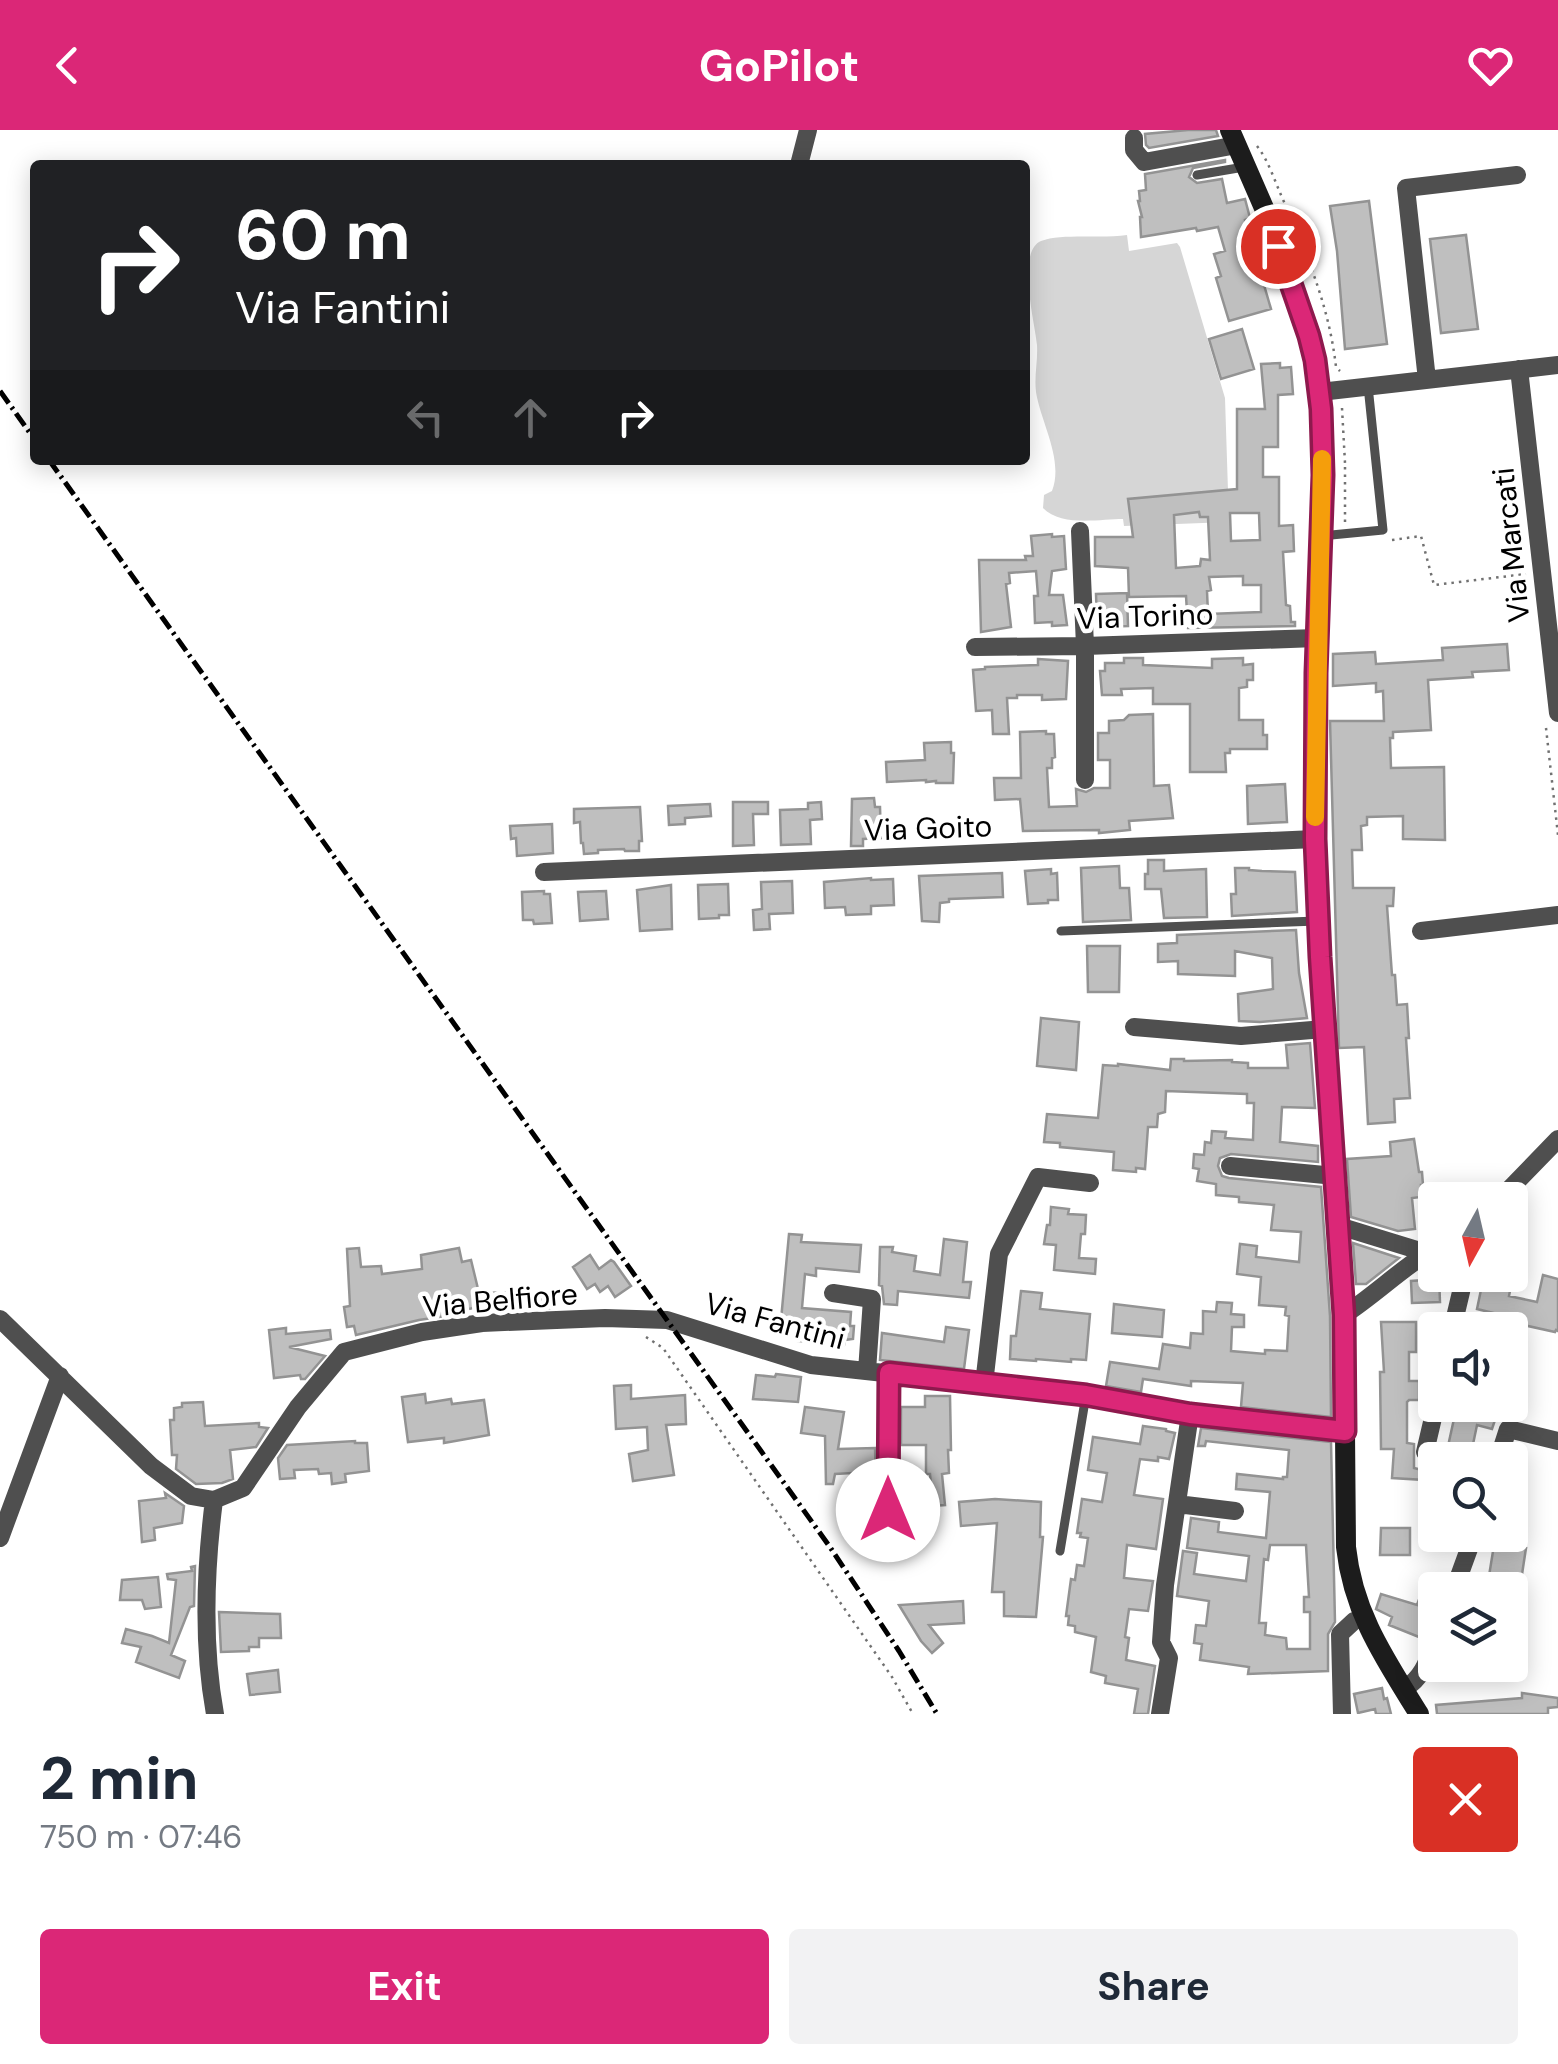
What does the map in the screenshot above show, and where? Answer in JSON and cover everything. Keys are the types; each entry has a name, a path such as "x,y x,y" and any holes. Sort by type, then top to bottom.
{"main road":[{"path":"1233,137 1304,318 1320,392 1323,475 1315,839 1344,1315 1346,1546 1350,1576 1363,1618 1419,1714"}],"street":[{"path":"800,160 808,130"},
{"path":"1134,138 1134,150 1144,162 1233,137"},
{"path":"1428,380 1406,188 1517,175"},
{"path":"1320,392 1558,365"},
{"name":"Via Marcati","path":"1519,370 1542,572 1552,718"},
{"path":"1080,531 1086,646 1085,780"},
{"name":"Via Torino","path":"976,646 1317,638"},
{"name":"Via Goito","path":"544,872 1315,839"},
{"path":"1420,931 1558,915"},
{"path":"1134,1027 1241,1036 1324,1029"},
{"path":"1516,1182 1558,1139"},
{"path":"1230,1166 1336,1176"},
{"path":"984,1384 999,1254 1038,1177 1090,1183"},
{"path":"1340,1226 1418,1247"},
{"path":"1344,1315 1418,1258"},
{"path":"834,1292 872,1299 867,1371"},
{"name":"Via Belfiore","path":"214,1500 243,1488 298,1407 344,1352 422,1332 482,1323 605,1318 667,1320"},
{"path":"0,1319 151,1466 192,1496 214,1500 206,1564 206,1622 215,1714"},
{"name":"Via Fantini","path":"667,1320 811,1364 1086,1395 1190,1414 1345,1431"},
{"path":"888,1510 889,1373"},
{"path":"0,1538 60,1376"},
{"path":"1160,1714 1168,1658 1160,1642 1165,1585 1190,1414"},
{"path":"1504,1442 1508,1429 1558,1442"},
{"path":"1177,1504 1235,1511"},
{"path":"1342,1714 1340,1634 1363,1618"},
{"path":"1404,1689 1418,1677"}],"lane":[{"path":"1196,175 1246,167"},
{"path":"1321,536 1383,530 1368,386"},
{"path":"1061,932 1318,921"},
{"path":"1060,1551 1086,1395"}],"path":[{"path":"1344,402 1345,527"},
{"path":"1336,463 1345,463"},
{"path":"1393,540 1420,536 1434,585 1542,572"},
{"path":"1552,718 1558,836"},
{"path":"634,1336 646,1336 663,1348 913,1714"}],"shaded area":[{"path":"1127,235 1129,251 1177,243 1180,247 1225,398 1229,522 1124,526 1123,519 1070,520 1043,508 1044,495 1052,491 1055,467 1036,392 1037,345 1030,259 1041,241"}],"building":[{"path":"1216,130 1218,136 1149,148 1146,145 1145,134"},
{"path":"1225,160 1193,168 1189,177 1197,183 1222,179 1227,203 1245,199 1250,218 1245,220 1271,309 1229,321 1216,278 1221,276 1214,254 1225,251 1218,227 1141,237 1138,201 1139,191 1146,190 1145,174"},
{"path":"1369,201 1387,344 1345,349 1330,206"},
{"path":"1466,235 1478,329 1441,333 1430,239"},
{"path":"1242,329 1254,369 1221,379 1209,339"},
{"path":"1261,364 1291,367 1293,394 1278,395 1278,447 1263,447 1263,477 1279,477 1279,526 1293,525 1294,551 1283,552 1286,605 1290,606 1295,626 1188,628 1186,596 1129,597 1128,568 1095,566 1095,537 1133,537 1128,499 1237,489 1237,409 1265,409","holes":["1199,512 1200,517 1208,517 1210,560 1201,559 1200,566 1176,568 1174,515","1230,513 1259,513 1260,540 1231,541","1243,576 1243,585 1261,585 1261,612 1208,614 1209,577"]},
{"path":"1031,536 1064,536 1066,569 1052,571 1049,595 1063,595 1067,625 1035,623 1036,571 1009,573 1010,583 1006,584 1011,627 981,632 979,560 1026,560 1025,556 1033,556"},
{"path":"1127,593 1128,626 1097,625 1096,594"},
{"path":"1507,644 1509,670 1428,680 1431,730 1393,732 1390,738 1391,768 1444,767 1445,840 1403,839 1403,816 1367,817 1367,825 1361,826 1362,850 1352,850 1353,888 1394,888 1393,906 1387,906 1392,975 1397,1005 1407,1004 1409,1038 1410,1098 1394,1099 1395,1122 1368,1124 1364,1047 1339,1048 1330,721 1384,721 1383,691 1376,692 1376,683 1333,686 1333,654 1375,652 1376,664 1443,660 1442,648"},
{"path":"1124,658 1143,658 1143,665 1212,668 1212,659 1243,658 1243,665 1253,664 1253,680 1247,680 1247,687 1239,688 1239,720 1263,720 1267,749 1230,749 1230,753 1225,753 1226,772 1190,772 1190,704 1153,704 1153,688 1121,689 1122,695 1102,695 1100,671 1105,671 1105,663 1124,663"},
{"path":"1038,659 1068,661 1066,699 1042,700 1042,695 1007,698 1009,734 993,734 992,710 976,711 973,670 1038,665"},
{"path":"1153,714 1154,786 1169,785 1173,818 1129,821 1130,830 1099,833 1023,831 1020,799 995,800 994,778 1021,778 1020,732 1054,734 1055,757 1052,768 1047,768 1049,807 1077,806 1076,789 1086,792 1110,788 1110,760 1098,760 1098,733 1109,733 1109,721"},
{"path":"951,742 953,783 887,782 886,762 925,760 924,743"},
{"path":"1285,784 1287,822 1248,824 1247,786"},
{"path":"874,798 875,807 880,807 881,838 863,839 863,846 851,846 852,799"},
{"path":"733,802 768,802 768,814 753,814 754,845 733,846"},
{"path":"821,802 822,819 810,820 811,844 781,845 780,810 808,809 808,803"},
{"path":"710,804 711,816 685,818 685,824 669,825 668,806"},
{"path":"640,807 639,851 598,850 584,854 580,822 574,823 574,809"},
{"path":"552,824 553,853 517,856 516,838 511,839 510,826"},
{"path":"1148,860 1164,860 1164,871 1206,869 1207,917 1164,918 1161,889 1145,889"},
{"path":"1119,866 1120,888 1129,888 1131,920 1083,922 1081,868"},
{"path":"1235,868 1295,872 1297,912 1232,916"},
{"path":"1051,869 1051,874 1057,873 1058,900 1028,904 1025,871"},
{"path":"1002,873 1003,897 949,899 940,903 939,922 922,921 919,876"},
{"path":"893,879 894,905 871,906 871,914 846,915 845,907 825,908 824,882"},
{"path":"792,881 793,913 769,914 770,929 754,930 753,910 762,909 761,882"},
{"path":"728,884 729,915 699,919 698,885"},
{"path":"671,885 672,929 640,931 637,890"},
{"path":"606,891 608,919 580,921 578,892"},
{"path":"522,892 550,894 552,923 523,920"},
{"path":"1296,930 1307,1018 1239,1021 1238,994 1273,989 1272,958 1235,951 1235,976 1178,974 1178,961 1158,962 1158,944 1177,943 1177,935"},
{"path":"1087,946 1120,946 1119,992 1088,992"},
{"path":"1041,1018 1079,1022 1076,1070 1037,1066"},
{"path":"1310,1043 1315,1108 1282,1107 1280,1142 1318,1146 1318,1162 1231,1154 1220,1158 1218,1166 1222,1176 1229,1178 1321,1187 1330,1316 1331,1417 1241,1407 1243,1383 1191,1381 1191,1386 1143,1379 1141,1392 1106,1386 1110,1362 1159,1369 1163,1344 1190,1348 1191,1333 1203,1334 1203,1311 1216,1312 1217,1302 1232,1303 1231,1314 1244,1315 1244,1327 1232,1327 1231,1351 1287,1351 1286,1307 1259,1305 1261,1277 1237,1274 1240,1244 1257,1246 1256,1257 1299,1262 1301,1232 1271,1230 1274,1205 1216,1195 1216,1184 1197,1181 1199,1169 1193,1168 1194,1154 1204,1155 1205,1142 1211,1143 1212,1131 1226,1132 1225,1138 1253,1140 1254,1103 1247,1103 1247,1094 1166,1091 1165,1112 1158,1114 1157,1127 1148,1127 1145,1169 1136,1168 1136,1172 1113,1170 1114,1152 1044,1142 1047,1114 1098,1118 1103,1065 1170,1070 1171,1059 1184,1059 1232,1060 1248,1063 1248,1068 1288,1068 1286,1045"},
{"path":"1414,1139 1423,1182 1418,1182 1418,1197 1412,1198 1415,1229 1398,1231 1351,1217 1347,1159 1391,1156 1390,1142"},
{"path":"1051,1207 1069,1209 1068,1214 1086,1215 1079,1258 1096,1259 1095,1274 1054,1270 1056,1245 1044,1244"},
{"path":"789,1234 802,1235 801,1242 861,1245 859,1272 816,1268 816,1276 805,1274 802,1308 851,1312 853,1339 845,1340 844,1345 798,1341 800,1335 785,1334 786,1320 781,1320"},
{"path":"944,1239 967,1242 963,1282 971,1282 969,1298 898,1291 897,1305 884,1304 879,1285 880,1247 893,1247 892,1252 916,1256 914,1271 940,1275"},
{"path":"1353,1243 1399,1258 1366,1284 1356,1284"},
{"path":"359,1248 361,1267 381,1266 382,1274 422,1269 421,1255 459,1248 462,1262 471,1260 479,1293 524,1292 524,1297 551,1297 552,1308 483,1310 483,1306 356,1335 354,1326 347,1327 344,1307 350,1306 347,1249"},
{"path":"590,1255 599,1269 611,1260 614,1262 631,1286 615,1297 608,1286 600,1292 595,1284 587,1289 573,1267"},
{"path":"1543,1275 1558,1279 1558,1331 1528,1326 1528,1312 1477,1309 1481,1292 1510,1292 1509,1296 1537,1302"},
{"path":"1418,1280 1418,1292 1440,1292 1440,1302 1412,1303 1411,1281"},
{"path":"1021,1291 1042,1293 1040,1309 1090,1314 1086,1360 1010,1359"},
{"path":"1114,1304 1164,1310 1162,1337 1112,1333"},
{"path":"1381,1322 1416,1322 1416,1352 1409,1352 1409,1381 1418,1381 1418,1400 1407,1402 1407,1443 1414,1444 1418,1480 1392,1478 1394,1449 1381,1449 1380,1372 1384,1372"},
{"path":"946,1327 969,1330 964,1369 880,1360 882,1333 944,1342"},
{"path":"286,1328 286,1334 330,1330 331,1339 289,1347 325,1356 305,1379 300,1375 274,1378 269,1330"},
{"path":"756,1375 801,1377 798,1402 753,1399"},
{"path":"631,1385 631,1399 685,1395 686,1424 666,1425 674,1475 633,1481 629,1454 648,1450 647,1427 616,1429 614,1386"},
{"path":"425,1394 426,1403 484,1400 489,1435 444,1443 444,1438 408,1442 402,1397"},
{"path":"925,1396 950,1396 949,1473 942,1474 945,1505 933,1506 930,1474 926,1474 926,1445 901,1445 901,1407 925,1407"},
{"path":"203,1402 205,1426 259,1423 259,1427 268,1428 256,1447 230,1450 233,1479 222,1483 196,1484 176,1469 177,1455 172,1455 170,1420 174,1420 174,1408 182,1407 182,1403"},
{"path":"805,1407 844,1412 838,1449 875,1448 877,1522 920,1520 920,1533 890,1534 891,1543 869,1543 868,1525 853,1526 852,1473 835,1474 833,1484 826,1484 825,1436 801,1433"},
{"path":"1453,1422 1494,1422 1492,1429 1477,1425 1473,1442 1449,1442"},
{"path":"1143,1426 1175,1433 1169,1459 1140,1459 1134,1495 1163,1499 1156,1549 1127,1545 1124,1578 1153,1581 1148,1611 1129,1609 1125,1637 1129,1638 1126,1660 1155,1666 1148,1714 1134,1714 1138,1689 1105,1683 1106,1676 1091,1672 1096,1637 1075,1632 1066,1616 1071,1579 1075,1580 1077,1565 1084,1566 1088,1538 1077,1533 1082,1499 1102,1502 1107,1473 1088,1470 1093,1437 1140,1444"},
{"path":"1201,1428 1331,1442 1335,1622 1328,1634 1328,1671 1248,1674 1249,1667 1200,1660 1202,1644 1194,1643 1196,1625 1206,1626 1209,1601 1177,1596 1183,1551 1197,1553 1194,1574 1246,1581 1249,1556 1187,1548 1191,1518 1219,1522 1218,1532 1266,1538 1270,1492 1236,1489 1237,1474 1283,1479 1287,1477 1289,1450 1206,1441 1205,1446 1198,1446","holes":["1270,1545 1306,1545 1309,1597 1304,1597 1304,1612 1310,1612 1310,1649 1287,1649 1286,1638 1265,1635 1266,1623 1259,1623 1264,1559 1268,1560"]},
{"path":"367,1443 369,1471 345,1474 346,1482 332,1484 331,1473 319,1474 318,1469 294,1470 295,1478 280,1479 278,1458 287,1445"},
{"path":"165,1493 184,1506 182,1523 154,1528 155,1540 142,1542 139,1501 166,1498"},
{"path":"959,1502 1041,1502 1043,1537 1036,1617 1004,1616 1004,1592 992,1592 997,1523 961,1526"},
{"path":"1381,1528 1410,1528 1410,1555 1380,1555"},
{"path":"1493,1552 1525,1552 1522,1572 1490,1572"},
{"path":"195,1566 194,1606 190,1607 171,1655 185,1661 179,1678 136,1662 141,1647 122,1643 126,1629 169,1643 176,1580 168,1579 167,1574 192,1571"},
{"path":"158,1577 161,1607 145,1609 142,1600 120,1600 122,1580"},
{"path":"1381,1594 1417,1605 1418,1637 1389,1625 1392,1617 1376,1609"},
{"path":"963,1601 964,1623 929,1625 943,1643 932,1653 899,1605"},
{"path":"219,1612 280,1614 281,1638 259,1638 259,1647 249,1647 249,1651 221,1652"},
{"path":"278,1670 280,1692 250,1695 247,1674"},
{"path":"1382,1688 1391,1714 1376,1714 1375,1709 1358,1713 1354,1694"},
{"path":"1522,1693 1558,1698 1558,1707 1548,1708 1548,1714 1437,1714 1436,1705 1522,1698"}],"railway":[{"path":"0,391 30,433"},
{"path":"53,465 830,1547 937,1714"}],"slow traffic":[{"path":"1315,817 1322,459"}],"route":[{"path":"888,1510 889,1373 1086,1395 1190,1414 1345,1431 1340,1226 1324,1029 1315,839 1321,409 1309,336 1278,246"}]}
